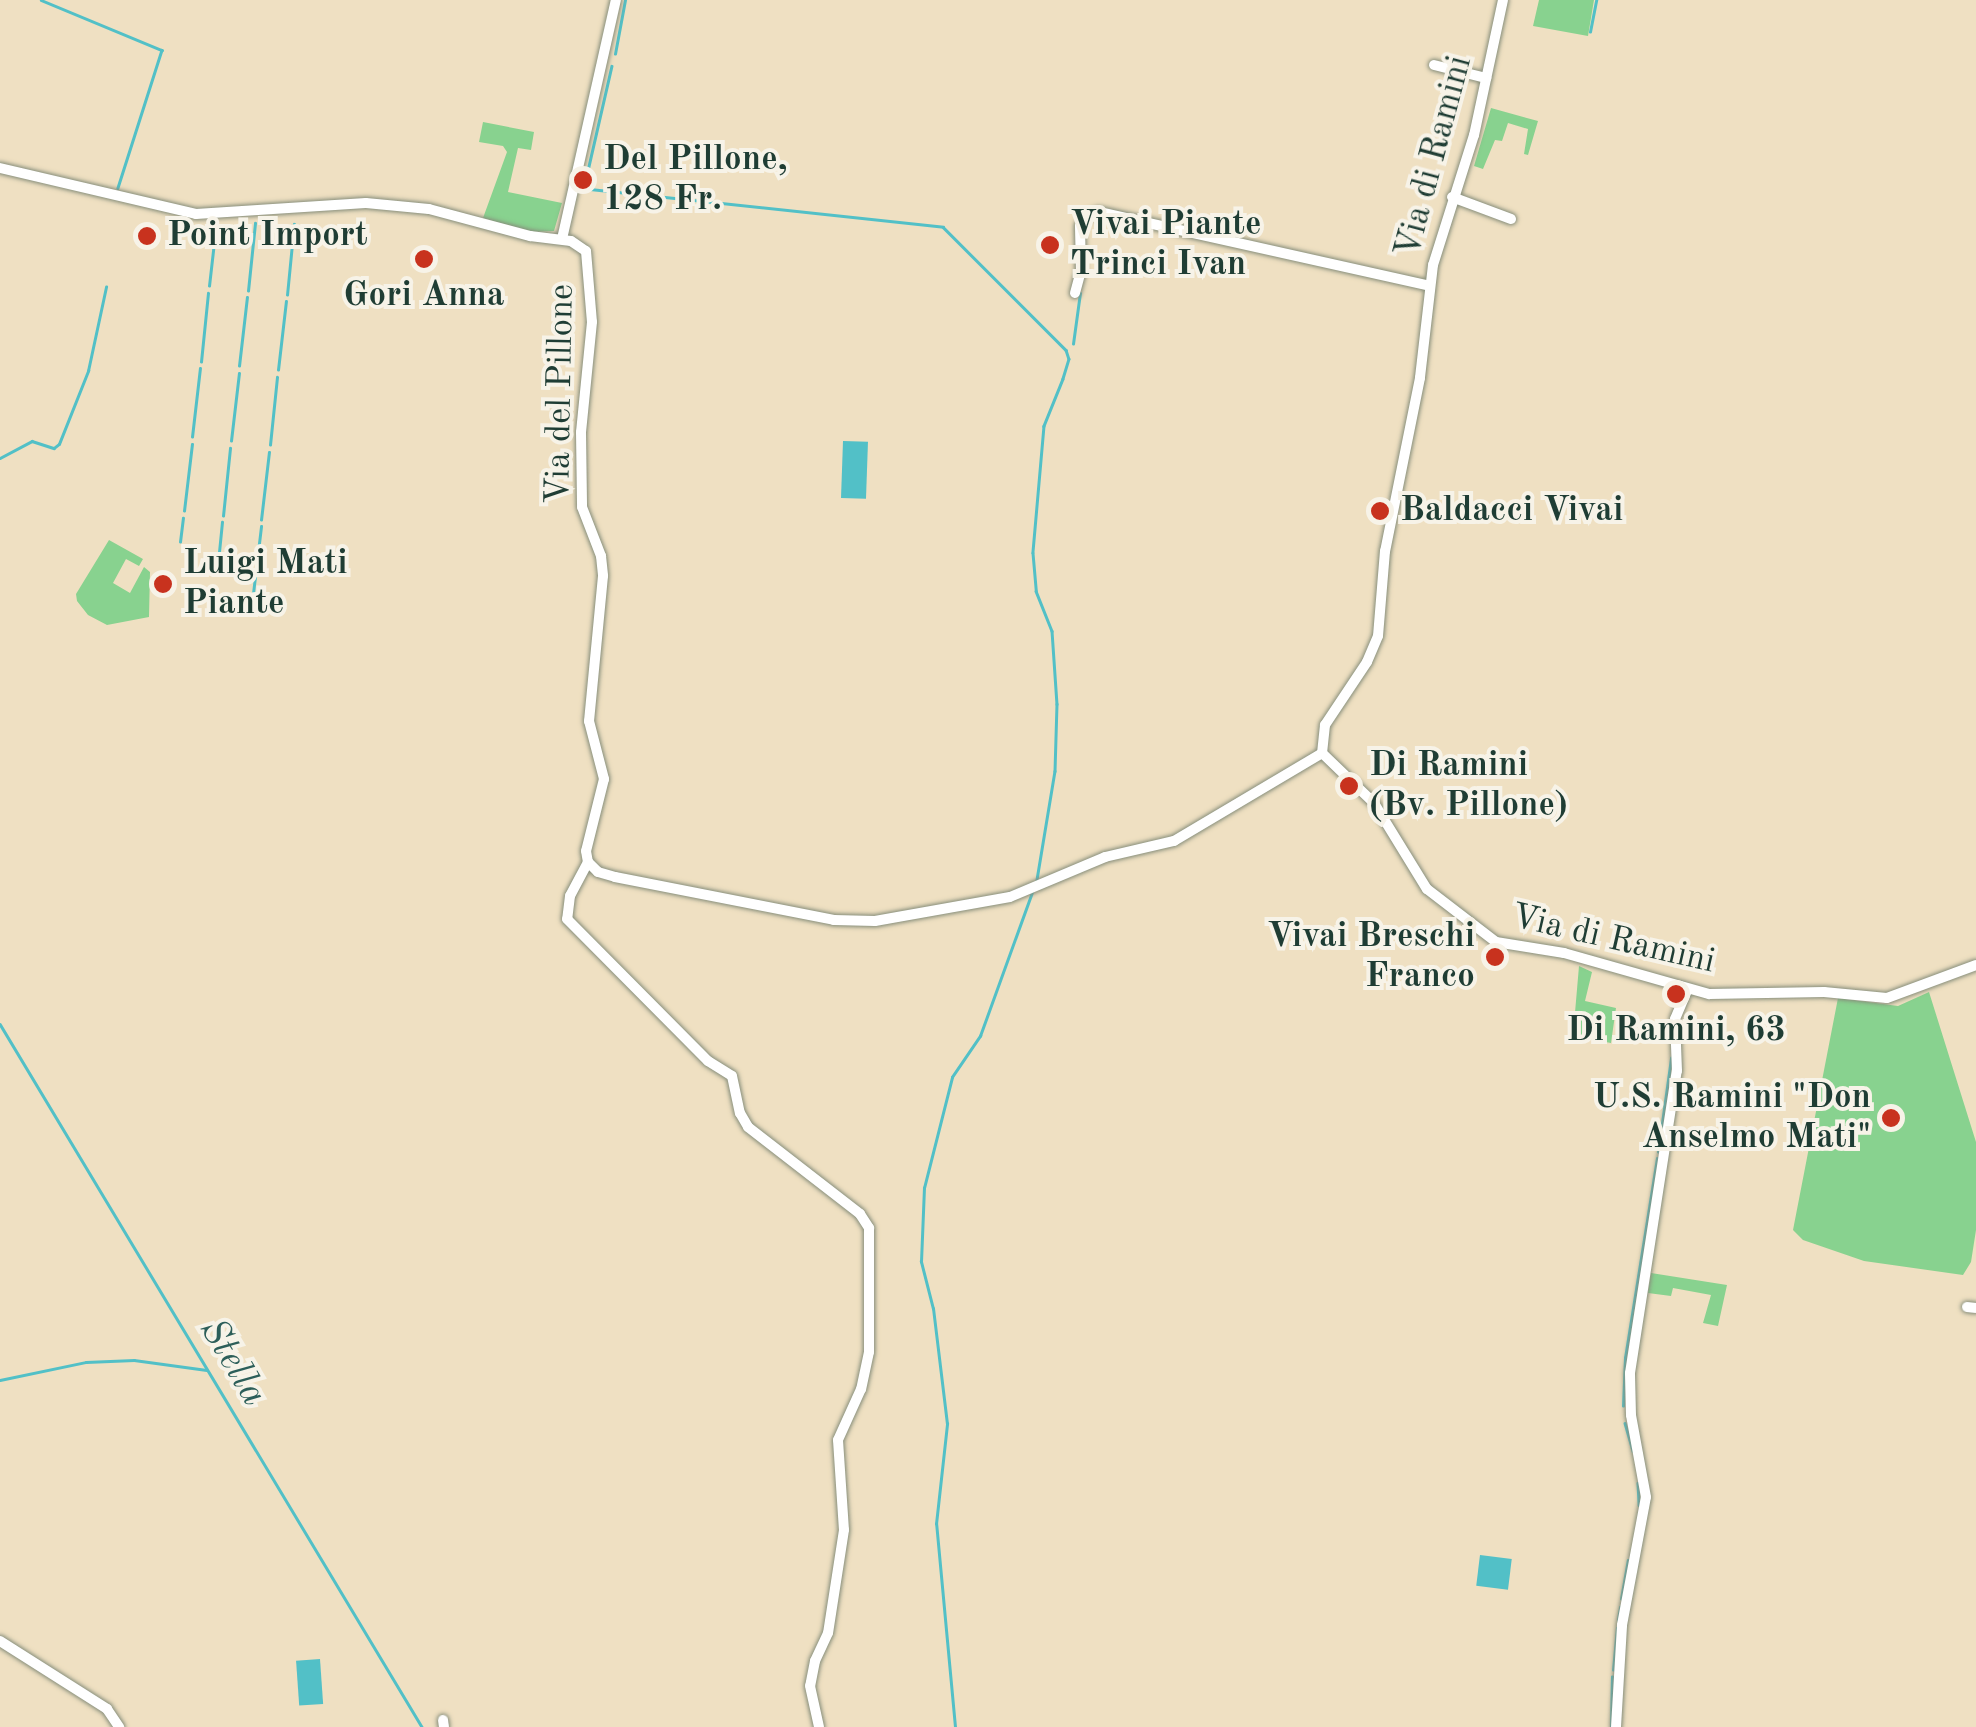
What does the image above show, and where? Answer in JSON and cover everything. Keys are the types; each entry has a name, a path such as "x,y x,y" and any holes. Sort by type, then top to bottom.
{"street":[{"name":"Via del Pillone","path":"616,0 562,239 584,248 592,275 582,488 584,515 603,565 589,720 604,779 586,851 588,862 570,896 570,924 708,1061 726,1069 737,1086 738,1108 748,1127 868,1225 869,1352 861,1388 838,1440 844,1530 828,1633 815,1661 810,1686 819,1727"},
{"name":"Via di Ramini","path":"1503,0 1474,136 1452,197 1429,286 1420,378 1385,551 1380,630 1368,662 1325,725 1322,754 1374,803 1417,877 1472,928 1501,944 1564,953 1687,991 1836,993 1887,998 1976,965"},
{"path":"1434,65 1486,78"},
{"path":"0,168 188,212 366,203 435,210 530,236 562,239"},
{"path":"1452,197 1511,219"},
{"path":"1076,293 1081,271 1080,226 1087,216 1099,212 1429,286"},
{"path":"588,862 606,875 846,922 1020,894 1105,857 1185,836 1322,754"},
{"path":"1616,1727 1622,1624 1646,1511 1644,1470 1631,1415 1630,1373 1674,1093 1675,1019 1687,991"},
{"path":"0,1640 107,1709 119,1727"}],"green space":[{"path":"1539,0 1594,0 1588,36 1533,26"},
{"path":"1491,108 1538,121 1528,155 1524,154 1528,129 1508,123 1502,141 1495,140 1483,169 1474,166"},
{"path":"483,122 534,132 531,150 518,148 508,192 562,203 554,231 529,232 483,218 507,152 503,146 479,142"},
{"path":"109,540 143,559 139,566 126,559 113,583 130,593 144,567 150,572 149,617 107,625 88,615 77,601 76,594"},
{"path":"1579,966 1592,972 1585,1001 1616,1008 1611,1043 1573,1036"},
{"name":"U.S. Ramini \"Don Anselmo Mati\"","path":"1929,992 1976,1142 1976,1230 1971,1262 1963,1275 1864,1261 1803,1240 1793,1230 1838,998 1898,1006"},
{"path":"1651,1273 1727,1285 1718,1326 1703,1323 1711,1295 1673,1288 1671,1296 1648,1293"}],"water":[{"path":"843,441 868,442 866,499 841,498"},
{"path":"1480,1555 1512,1559 1508,1590 1476,1586"},
{"path":"320,1659 323,1704 299,1706 296,1661"}],"waterway":[{"path":"41,0 162,50 118,188"},
{"path":"615,54 625,0"},
{"path":"1590,32 1596,0"},
{"path":"612,66 587,175 590,189 943,227 1066,350 1069,359 1044,426 1033,553 1036,591 1052,631 1057,704 1055,771 1037,880"},
{"path":"248,291 255,223"},
{"path":"287,295 294,224"},
{"path":"209,286 216,225"},
{"path":"0,458 32,441 54,448 59,444 88,371 106,287"},
{"path":"201,362 208,293"},
{"path":"1073,344 1080,293"},
{"path":"239,366 247,297"},
{"path":"278,370 286,301"},
{"path":"192,437 200,368"},
{"path":"231,441 239,373"},
{"path":"270,445 277,377"},
{"path":"184,511 192,444"},
{"path":"223,516 230,448"},
{"path":"261,520 269,452"},
{"path":"180,542 183,518"},
{"path":"217,572 222,522"},
{"path":"252,602 261,527"},
{"path":"955,1727 936,1524 947,1424 933,1309 921,1262 924,1188 952,1077 980,1036 1032,892"},
{"name":"Stella","path":"0,1024 422,1727"},
{"path":"1658,1152 1671,1058"},
{"path":"1623,1406 1625,1358 1657,1159"},
{"path":"0,1380 86,1362 134,1360 206,1370"},
{"path":"1625,1423 1633,1451"},
{"path":"1638,1483 1639,1505"},
{"path":"1621,1599 1628,1561"},
{"path":"1618,1620 1620,1607"},
{"path":"1613,1670 1617,1628"},
{"path":"1611,1727 1612,1677"}],"place":[{"name":"Del Pillone, 128 Fr.","path":"583,180"},
{"name":"Point Import","path":"147,236"},
{"name":"Vivai Piante Trinci Ivan","path":"1050,245"},
{"name":"Gori Anna","path":"424,259"},
{"name":"Baldacci Vivai","path":"1380,511"},
{"name":"Luigi Mati Piante","path":"163,584"},
{"name":"Di Ramini (Bv. Pillone)","path":"1349,786"},
{"name":"Vivai Breschi Franco","path":"1495,957"},
{"name":"Di Ramini, 63","path":"1676,994"},
{"name":"U.S. Ramini \"Don Anselmo Mati\"","path":"1891,1118"}]}
